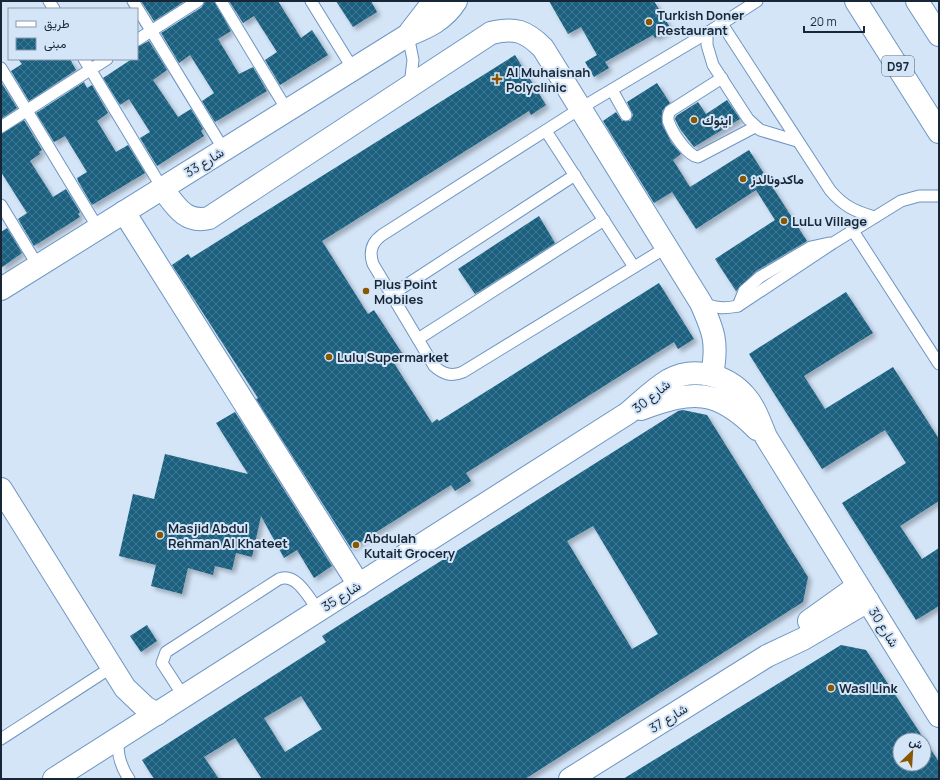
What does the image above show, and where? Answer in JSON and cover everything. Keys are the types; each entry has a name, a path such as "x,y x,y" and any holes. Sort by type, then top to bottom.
{"street":[{"name":"شارع 33","path":"408,35 434,1"},
{"name":"شارع 33","path":"1,289 408,35 431,26 449,12 456,1"},
{"name":"D97","path":"856,1 939,132"},
{"path":"917,1 939,35"},
{"path":"162,188 181,212 187,217 202,220 209,218 491,33 505,30 519,31 532,37 543,48 701,303 714,331 716,347 712,375"},
{"path":"124,212 359,585"},
{"name":"شارع 30","path":"628,413 659,387 670,380 684,375 698,373 712,375 724,379 736,386 746,396 753,407 766,437 939,716"},
{"name":"شارع 30","path":"628,413 679,396 696,395 713,398 729,404 744,415 766,437"},
{"name":"شارع 35","path":"54,779 628,413"},
{"path":"1,489 125,688 134,698 157,714"},
{"name":"شارع 37","path":"570,779 767,656 798,629 863,594"}],"lane":[{"path":"138,39 198,1"},
{"path":"221,1 287,110"},
{"path":"311,1 353,69"},
{"path":"666,247 458,374 446,374 434,366 371,258 371,251 377,239 581,108 722,24 757,1"},
{"path":"138,9 224,150"},
{"path":"722,24 797,141 838,200 849,208 875,217"},
{"path":"707,33 713,65 755,127 797,141"},
{"path":"408,35 413,60 410,85"},
{"path":"85,60 162,188"},
{"path":"1,126 105,60"},
{"path":"1,68 98,228"},
{"path":"722,78 670,111 668,117 669,123 689,154 698,158 755,127"},
{"path":"612,90 626,115"},
{"path":"546,131 634,267"},
{"path":"391,294 575,175"},
{"path":"701,303 713,308 725,309 738,306 833,243 901,202 919,196 939,196"},
{"path":"1,205 38,266"},
{"path":"418,339 604,220"},
{"path":"852,231 939,364"},
{"path":"184,697 162,663 166,652 279,579 284,577 296,580 319,611"},
{"path":"1,739 112,667"},
{"path":"118,738 120,762 129,779"}],"building":[{"path":"141,1 185,1 154,21"},
{"path":"205,1 214,1 231,31 218,39 239,74 253,67 267,91 215,122 202,101 214,93 190,55 179,63 161,33 202,7"},
{"path":"229,1 278,1 301,38 312,30 328,55 280,85 265,60 277,52 254,16 243,23"},
{"path":"336,1 371,1 377,12 353,27"},
{"path":"549,1 654,1 671,29 655,38 653,35 605,62 609,68 594,77 585,62 597,55 581,27 568,34"},
{"path":"149,41 167,70 153,80 178,117 191,109 203,129 201,131 204,136 157,166 140,138 150,132 129,99 120,105 103,78 130,60 138,60 138,46"},
{"path":"515,55 546,105 531,115 529,111 322,241 368,314 374,310 402,353 392,360 432,423 437,419 439,421 659,283 694,339 678,349 674,342 466,473 471,481 455,491 451,485 351,548 256,399 258,398 172,265 188,254 191,258"},
{"path":"19,60 71,60 76,70 29,101 11,71 22,64"},
{"path":"1,82 17,108 1,119"},
{"path":"84,82 87,88 92,85 108,113 97,121 116,152 128,145 145,173 92,205 77,178 87,172 65,136 54,142 36,113"},
{"path":"657,83 670,103 662,111 662,124 671,142 681,154 673,160 690,187 749,150 807,241 756,271 736,291 715,259 775,220 756,190 696,229 672,192 654,203 603,121 616,112 622,121 630,121 633,115 627,102"},
{"path":"727,100 740,119 694,147 680,129 675,119 676,116 698,102 706,114"},
{"path":"24,120 42,150 39,152 40,154 30,161 53,197 66,189 80,212 78,214 80,217 34,246 18,219 27,213 1,172 1,134"},
{"path":"539,216 555,243 475,294 458,269"},
{"path":"7,228 22,253 1,268 1,232"},
{"path":"846,292 873,333 804,376 825,409 893,367 939,439 939,501 900,526 922,559 939,548 939,606 916,620 842,503 906,463 885,430 822,469 749,354"},
{"path":"683,410 707,415 808,577 803,602 525,779 262,779 235,738 204,757 219,779 154,779 142,760 326,642 322,636 678,411","holes":["593,526 658,634 632,649 567,541","301,696 322,729 285,752 264,718"]},
{"path":"235,412 332,566 314,578 297,550 284,558 261,516 252,557 236,553 232,570 215,566 213,575 188,568 182,594 151,586 156,565 119,556 133,494 154,499 165,454 248,474 216,423"},
{"path":"147,625 157,641 141,652 130,636"},
{"name":"Wasl Link","path":"841,645 866,650 919,732 892,732 892,772 932,772 932,751 939,762 939,779 623,779"}],"place":[{"name":"Turkish Doner Restaurant","path":"649,22"},
{"name":"Al Muhaisnah Polyclinic","path":"497,79"},
{"name":"اينوك","path":"694,120"},
{"name":"ماكدونالدز","path":"743,179"},
{"name":"LuLu Village","path":"784,221"},
{"name":"Plus Point Mobiles","path":"366,291"},
{"name":"Lulu Supermarket","path":"329,357"},
{"name":"Masjid Abdul Rehman Al Khateet","path":"160,535"},
{"name":"Abdulah Kutait Grocery","path":"356,545"},
{"name":"Wasl Link","path":"831,688"}]}
